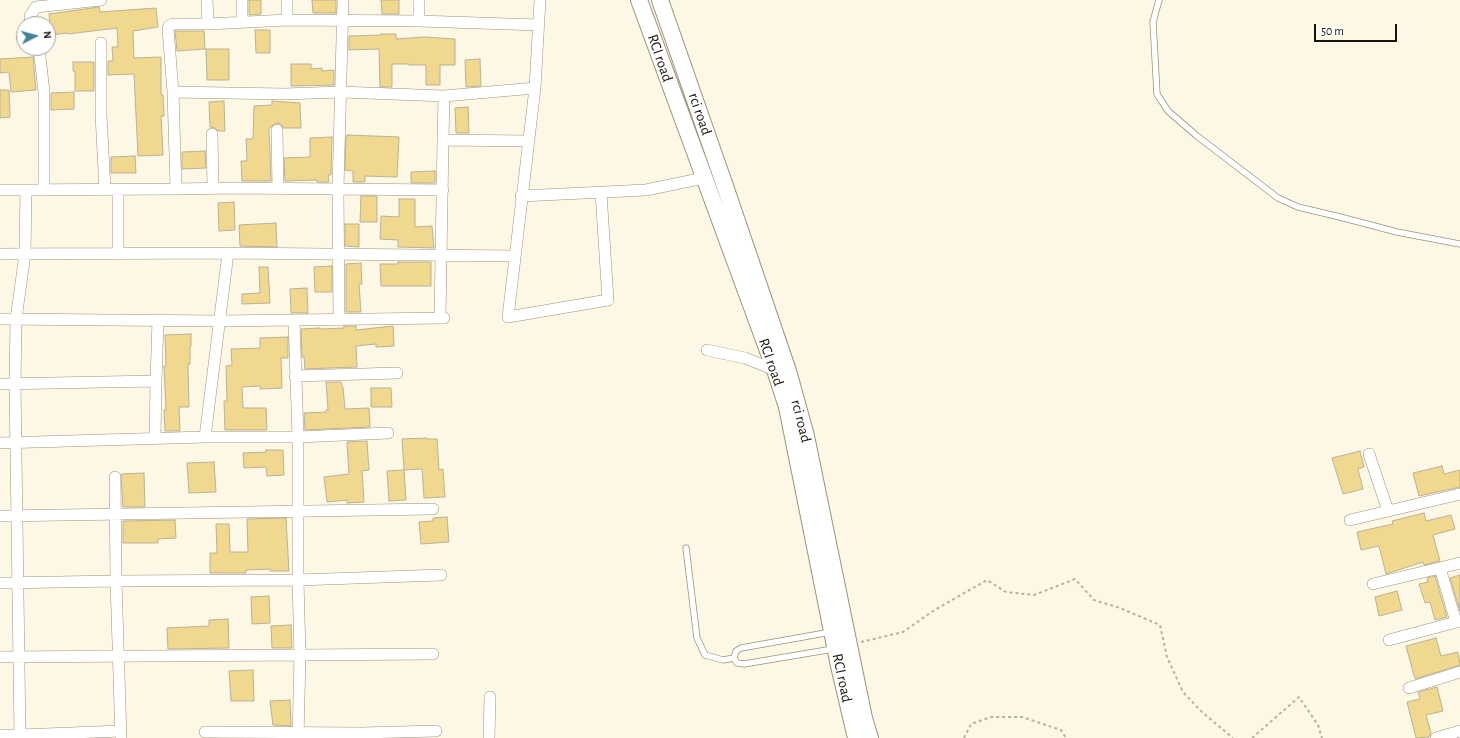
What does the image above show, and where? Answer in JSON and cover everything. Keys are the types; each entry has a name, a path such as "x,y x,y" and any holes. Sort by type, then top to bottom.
{"main road":[{"name":"RCI road","path":"639,0 775,370 787,407 818,530 832,632 842,647 856,738"},
{"name":"rci road","path":"660,0 788,371 806,436 818,530 842,647 870,738"},
{"path":"686,129 703,122"}],"street":[{"path":"30,16 36,7 101,0"},
{"path":"207,0 208,24"},
{"path":"242,0 242,22"},
{"path":"287,0 287,20"},
{"path":"339,319 338,189 342,92 343,0"},
{"path":"419,0 419,21"},
{"path":"540,0 535,88 521,196 508,317 608,300 601,193"},
{"path":"176,189 173,92 168,29 169,26 173,24 343,19 539,25"},
{"path":"101,43 101,115 105,189"},
{"path":"40,56 44,92 44,190"},
{"path":"173,92 284,94 342,92 444,96 535,88"},
{"path":"0,319 220,321 442,318 442,140 444,96"},
{"path":"277,130 278,188"},
{"path":"212,134 213,188"},
{"path":"442,140 528,141"},
{"path":"521,196 646,190 704,178"},
{"path":"118,188 118,254"},
{"path":"0,190 278,188 443,190"},
{"path":"20,737 16,319 25,254 26,190"},
{"path":"205,437 228,253"},
{"path":"0,254 338,253 514,256"},
{"path":"155,439 158,320"},
{"path":"294,320 299,511 298,580 300,655 298,735"},
{"path":"707,350 745,358 775,370"},
{"path":"295,376 397,374"},
{"path":"0,384 156,381"},
{"path":"0,443 205,437 298,437 388,433"},
{"path":"1369,454 1388,511"},
{"path":"0,735 20,737 121,734 116,581 116,477"},
{"path":"1350,520 1460,494"},
{"path":"0,516 433,508"},
{"path":"1374,584 1460,563"},
{"path":"1389,640 1458,621 1440,568"},
{"path":"0,583 298,580 441,575"},
{"path":"0,657 433,654"},
{"path":"1409,688 1460,672"},
{"path":"489,738 490,697"},
{"path":"205,732 362,736 436,731"},
{"path":"1436,738 1460,731"}],"lane":[{"path":"1159,0 1152,22 1157,94 1168,111 1197,136 1278,198 1298,207 1397,232 1460,244"},
{"path":"686,548 697,638 705,655 723,660 734,658"},
{"path":"832,632 741,648 736,651 734,658 737,663 744,664 842,647"}],"path":[{"path":"842,647 903,632 933,611 987,580 1006,592 1034,595 1075,579 1094,600 1120,608 1160,625 1168,657 1183,692 1202,712 1233,738"},
{"path":"1252,738 1299,697 1318,725 1322,738"},
{"path":"964,738 971,724 991,717 1022,717 1061,730 1066,738"}],"building":[{"path":"249,0 261,0 261,14 249,15"},
{"path":"312,0 336,0 336,13 313,13"},
{"path":"381,0 399,0 399,14 382,14"},
{"path":"99,7 100,12 156,8 158,27 133,31 134,58 161,57 161,95 163,95 164,116 161,116 163,155 138,156 134,74 108,75 108,61 113,61 112,47 118,47 117,28 56,34 56,16 49,16 49,14"},
{"path":"255,30 270,30 270,53 256,53"},
{"path":"175,31 204,31 205,49 177,51"},
{"path":"396,34 396,39 424,37 455,39 455,65 440,65 440,85 426,85 426,65 392,64 392,87 380,87 379,49 349,50 349,36"},
{"path":"206,49 229,49 229,80 207,80"},
{"path":"33,57 36,90 11,92 9,72 0,73 0,59"},
{"path":"480,59 481,86 466,87 465,60"},
{"path":"73,62 94,62 94,91 75,91 75,71 73,71"},
{"path":"291,64 311,64 311,69 322,68 322,71 334,70 334,85 291,86"},
{"path":"0,90 9,90 10,117 0,118"},
{"path":"74,92 74,109 51,110 51,93"},
{"path":"224,101 225,131 218,131 215,128 210,127 209,102"},
{"path":"272,101 300,103 301,128 283,128 281,124 277,123 269,128 271,181 242,181 241,161 247,161 246,139 253,139 254,106 272,105"},
{"path":"468,107 469,133 456,133 455,108"},
{"path":"346,136 399,137 397,177 365,176 365,182 353,182 353,171 345,170"},
{"path":"332,137 331,175 328,175 329,182 317,182 317,180 285,181 284,158 310,157 310,138"},
{"path":"205,151 206,168 182,169 182,152"},
{"path":"135,156 136,173 111,173 111,157"},
{"path":"435,171 435,183 411,183 411,172"},
{"path":"361,196 377,196 377,222 360,222"},
{"path":"399,199 415,199 415,227 432,226 434,248 398,247 398,240 380,239 381,216 399,217"},
{"path":"234,202 235,230 219,231 218,203"},
{"path":"276,223 277,247 240,246 239,225"},
{"path":"345,224 359,224 359,247 345,246"},
{"path":"398,262 431,262 431,286 381,286 380,264 398,264"},
{"path":"361,263 362,284 359,284 361,312 346,312 346,264"},
{"path":"332,266 332,292 315,292 314,267"},
{"path":"259,267 268,267 270,303 242,304 242,294 260,293"},
{"path":"307,288 308,313 291,313 290,289"},
{"path":"344,326 356,326 356,330 393,326 394,346 376,347 376,344 356,346 357,367 305,369 304,357 302,357 301,329 344,328"},
{"path":"191,334 190,364 188,364 189,407 179,407 180,431 165,431 165,335"},
{"path":"288,337 288,358 281,358 282,388 260,389 260,386 242,387 243,408 266,408 267,430 225,430 224,401 227,401 226,366 232,365 231,349 260,348 260,338"},
{"path":"326,382 341,382 343,387 345,409 369,408 370,427 305,430 304,413 326,412 326,410 328,410"},
{"path":"371,388 391,388 392,407 371,407"},
{"path":"402,439 437,439 439,470 443,469 445,497 424,498 422,469 404,470"},
{"path":"367,441 369,470 362,471 364,502 347,503 347,500 327,502 324,477 349,474 347,442"},
{"path":"266,450 283,450 284,475 267,476 266,467 244,468 243,453 266,452"},
{"path":"1360,451 1364,467 1358,469 1363,489 1343,494 1332,458"},
{"path":"214,462 216,492 189,493 187,463"},
{"path":"1442,466 1444,474 1460,470 1460,487 1419,496 1413,473"},
{"path":"404,470 406,500 389,501 387,471"},
{"path":"144,473 145,507 123,507 121,474"},
{"path":"1424,513 1426,521 1451,515 1455,529 1433,535 1440,561 1424,565 1423,562 1386,574 1379,546 1361,550 1357,532 1393,524 1392,521"},
{"path":"447,517 449,542 421,544 419,522 433,521 433,518"},
{"path":"286,518 289,571 270,571 270,569 246,570 246,573 210,573 210,553 217,553 216,524 229,524 230,552 248,552 247,519"},
{"path":"175,520 176,538 158,539 158,543 123,543 123,521"},
{"path":"1460,575 1460,611 1450,578"},
{"path":"1435,576 1447,617 1435,620 1430,602 1425,603 1419,584 1428,582 1427,578"},
{"path":"1397,591 1402,610 1379,616 1375,597"},
{"path":"269,596 270,623 252,624 251,597"},
{"path":"228,619 229,648 168,649 167,628 209,626 209,620"},
{"path":"291,625 292,648 272,648 271,626"},
{"path":"1436,638 1441,656 1458,652 1460,665 1415,679 1406,646"},
{"path":"253,670 254,701 231,701 229,671"},
{"path":"1437,687 1443,711 1426,715 1431,733 1429,737 1416,738 1407,702 1420,699 1418,692"},
{"path":"290,700 291,726 273,725 270,701"}]}
